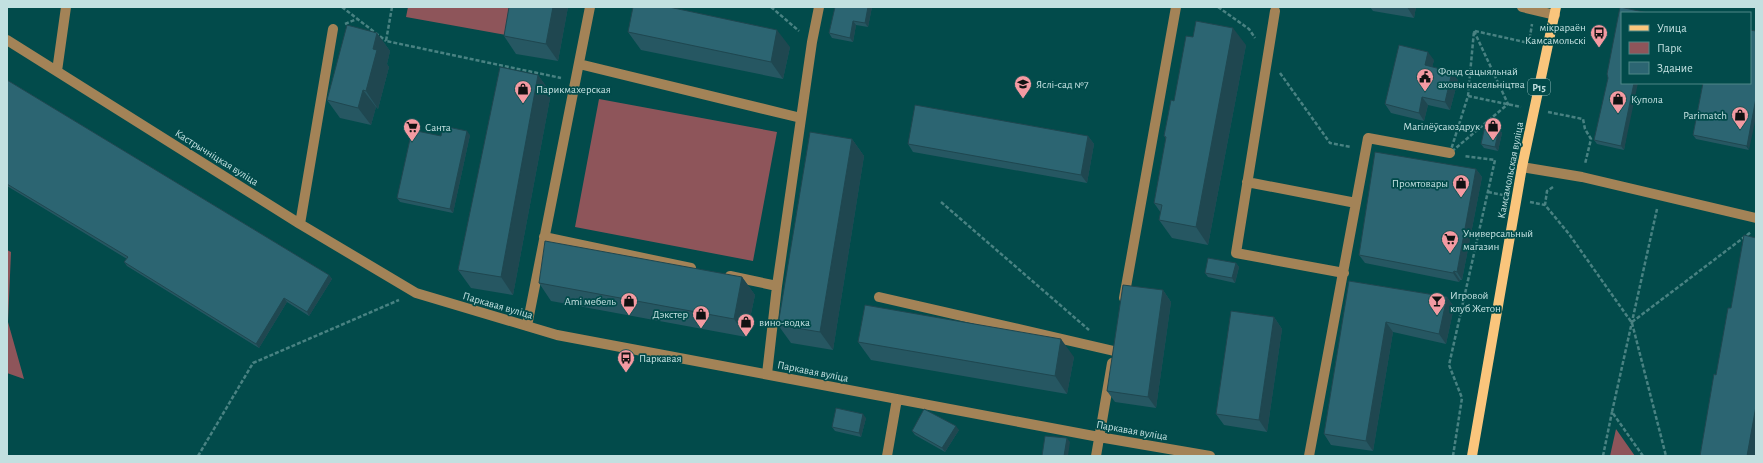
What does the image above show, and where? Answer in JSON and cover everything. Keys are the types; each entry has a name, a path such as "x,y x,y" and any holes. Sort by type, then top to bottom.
{"main road":[{"name":"Камсамольская вуліца","path":"1472,456 1522,167 1556,11"}],"street":[{"path":"57,71 66,7"},
{"path":"527,326 590,7"},
{"path":"767,374 777,286 812,42 819,7"},
{"path":"1122,307 1176,7"},
{"path":"1522,7 1556,11"},
{"path":"1275,11 1236,253 1344,273"},
{"path":"300,224 333,29"},
{"name":"Кастрычніцкая вуліца","path":"7,40 300,224 416,293"},
{"path":"579,64 801,118"},
{"path":"1310,456 1368,138 1450,154"},
{"path":"1522,167 1582,177 1756,218"},
{"path":"1247,182 1356,204"},
{"path":"544,237 700,270"},
{"path":"723,275 777,286"},
{"name":"Паркавая вуліца","path":"416,293 557,335 1099,437 1210,456"},
{"path":"879,297 1115,347 1096,456"},
{"path":"887,456 897,398"}],"path":[{"path":"342,7 386,41 576,81"},
{"path":"386,41 392,7"},
{"path":"771,7 812,42"},
{"path":"1218,7 1249,29 1330,143 1366,149"},
{"path":"1474,31 1529,43 1532,22"},
{"path":"1474,31 1508,104"},
{"path":"1450,154 1468,96 1474,31"},
{"path":"1468,96 1583,119 1585,129 1591,138 1582,177"},
{"path":"1450,154 1508,104"},
{"path":"1450,154 1495,160 1449,365 1462,398 1453,456"},
{"path":"1557,185 1547,191 1545,205 1569,234 1632,323 1666,456"},
{"path":"1603,456 1660,195"},
{"path":"941,202 1090,331"},
{"path":"1632,323 1756,228"},
{"path":"198,456 253,363 416,293"},
{"path":"1612,412 1643,456"}],"green space":[{"path":"408,7 510,7 506,35 406,17"},
{"path":"599,99 777,132 753,261 575,227"},
{"path":"7,250 11,252 8,322 24,379 7,373"},
{"path":"1616,429 1635,456 1610,456"}],"building":[{"path":"509,7 553,7 546,44 504,36"},
{"path":"633,7 669,7 777,30 771,62 628,32"},
{"path":"835,7 868,7 865,23 853,21 850,38 829,33"},
{"name":"Купола","path":"1620,7 1643,12 1621,12 1621,84 1634,84 1621,146 1594,140 1608,78 1607,74"},
{"path":"1196,21 1233,28 1196,227 1159,220 1162,205 1154,203 1171,100 1174,101 1186,36 1193,37"},
{"path":"347,25 377,33 373,49 377,50 366,91 363,90 358,108 327,100"},
{"path":"1751,30 1756,31 1756,98 1747,146 1693,135 1703,84 1751,84"},
{"name":"Фонд сацыяльнай аховы насельніцтва","path":"1399,45 1428,52 1425,65 1452,72 1445,102 1422,97 1419,113 1385,104"},
{"path":"500,67 538,75 501,277 458,270"},
{"path":"7,80 329,275 307,312 284,298 256,344 124,262 128,257 7,184"},
{"path":"915,105 1088,136 1081,175 908,144"},
{"path":"443,126 467,131 450,209 397,198 412,130 441,136"},
{"name":"Магілёўсаюздрук","path":"1485,126 1499,129 1495,147 1481,144"},
{"path":"810,132 852,139 820,332 778,325"},
{"path":"1375,152 1476,169 1457,272 1454,271 1453,273 1359,255"},
{"path":"1744,235 1756,238 1756,406 1747,456 1700,456 1714,374 1716,375 1728,308 1731,308"},
{"path":"545,241 742,277 734,319 539,283"},
{"path":"1208,258 1236,263 1232,278 1205,273"},
{"path":"1349,281 1447,297 1439,334 1386,322 1366,441 1324,434"},
{"path":"1123,285 1163,290 1148,397 1107,391"},
{"path":"865,305 1061,339 1055,376 858,342"},
{"path":"1231,311 1274,317 1259,420 1216,414"},
{"path":"836,408 863,414 859,433 832,427"},
{"path":"924,409 956,426 942,448 912,431"},
{"path":"1045,436 1067,438 1064,456 1042,456"}],"place":[{"name":"мікрараён Камсамольскі","path":"1599,48"},
{"name":"Фонд сацыяльнай аховы насельніцтва","path":"1425,92"},
{"name":"Яслі-сад №7","path":"1023,99"},
{"name":"Парикмахерская","path":"523,104"},
{"name":"Купола","path":"1618,114"},
{"name":"Parimatch","path":"1740,130"},
{"name":"Магілёўсаюздрук","path":"1493,141"},
{"name":"Санта","path":"412,142"},
{"name":"Промтовары","path":"1461,198"},
{"name":"Универсальный магазин","path":"1450,254"},
{"name":"Ami мебель","path":"629,316"},
{"name":"Игровой клуб Жетон","path":"1437,316"},
{"name":"Дэкстер","path":"701,329"},
{"name":"вино-водка","path":"746,337"},
{"name":"Паркавая","path":"626,373"}]}
